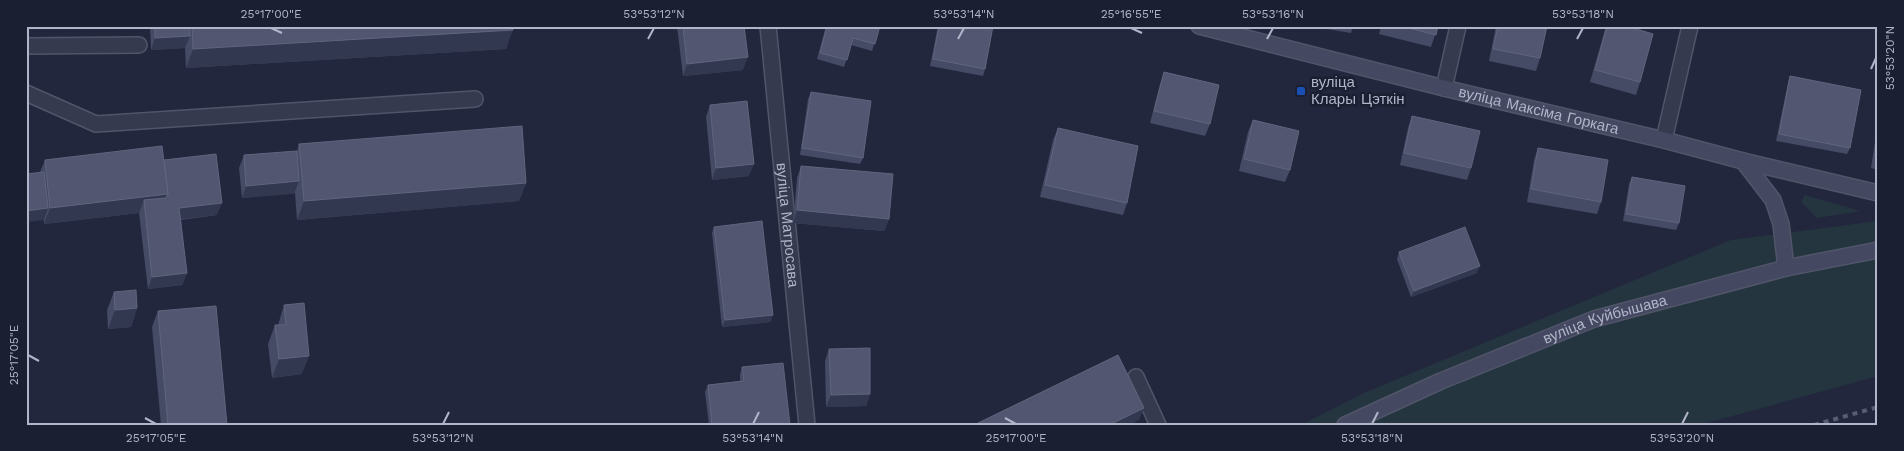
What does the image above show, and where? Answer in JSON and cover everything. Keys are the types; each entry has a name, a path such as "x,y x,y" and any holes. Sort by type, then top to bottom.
{"street":[{"name":"вуліца Матросава","path":"768,26 806,425"},
{"name":"вуліца Максіма Горкага","path":"1199,26 1444,88 1878,193"},
{"path":"1444,88 1458,26"},
{"path":"1664,140 1690,26"},
{"path":"26,46 139,45"},
{"path":"26,93 96,124 476,99"},
{"path":"1743,161 1773,200 1781,224 1786,268"},
{"name":"вуліца Куйбышава","path":"1345,425 1441,381 1594,319 1786,268 1878,250"},
{"path":"1136,377 1158,425"}],"shaded area":[{"path":"1805,195 1860,211 1817,218 1801,202"},
{"path":"1878,221 1878,376 1700,425 1301,425 1364,393 1731,240"}],"building":[{"path":"155,26 189,26 190,36 155,38"},
{"path":"192,26 513,26 513,30 193,49"},
{"path":"683,26 744,26 748,57 687,64"},
{"path":"827,26 880,26 875,44 853,38 847,60 820,53"},
{"path":"939,26 993,26 985,69 933,59"},
{"path":"1401,26 1438,26 1436,35"},
{"path":"1498,26 1547,26 1540,58 1493,49"},
{"path":"1607,26 1626,26 1653,34 1640,82 1595,70"},
{"path":"1164,72 1219,85 1210,124 1154,111"},
{"path":"1790,76 1861,90 1850,148 1779,134"},
{"path":"811,92 871,101 863,158 802,148"},
{"path":"747,101 754,164 716,168 710,105"},
{"path":"1412,116 1480,131 1471,168 1404,153"},
{"path":"1253,120 1299,131 1290,170 1244,159"},
{"path":"522,126 526,183 304,201 299,144"},
{"path":"1058,128 1138,146 1127,203 1045,185"},
{"path":"1878,139 1878,157 1875,156"},
{"path":"162,146 168,194 50,208 45,160"},
{"path":"1538,148 1608,160 1601,202 1531,189"},
{"path":"297,151 299,181 246,186 244,155"},
{"path":"216,154 222,203 179,208 187,273 152,277 144,200 166,198 168,194 164,160"},
{"path":"801,166 893,174 889,219 797,210"},
{"path":"44,172 48,208 26,211 26,174"},
{"path":"1632,177 1685,186 1679,223 1626,214"},
{"path":"762,221 773,315 725,320 714,227"},
{"path":"1465,227 1480,266 1414,291 1399,252"},
{"path":"136,290 137,308 115,310 114,292"},
{"path":"304,303 309,356 279,359 275,325 286,325 284,305"},
{"path":"216,306 227,425 168,425 158,311"},
{"path":"870,348 870,394 831,395 829,349"},
{"path":"1118,355 1144,408 1109,425 974,425"},
{"path":"783,363 790,425 712,425 708,385 744,381 742,367"}],"railway":[{"path":"1814,425 1878,407"}],"place":[{"name":"вуліца Клары Цэткін","path":"1301,91"}]}
